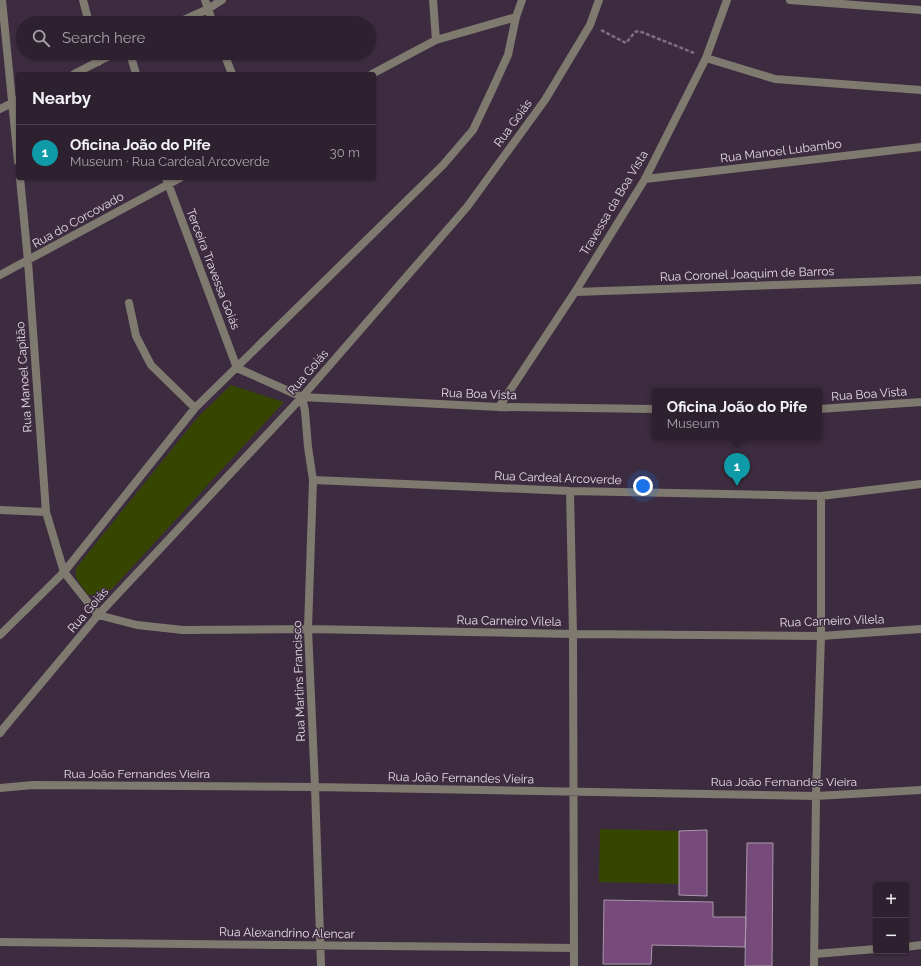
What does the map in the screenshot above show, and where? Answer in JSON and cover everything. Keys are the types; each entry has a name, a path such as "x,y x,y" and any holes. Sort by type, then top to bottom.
{"street":[{"path":"2,0 15,102 16,122"},
{"path":"83,0 87,16"},
{"path":"205,0 210,16"},
{"path":"192,16 208,9 222,0"},
{"path":"433,0 436,40"},
{"path":"0,635 64,572 196,408 438,170 460,146 473,130 508,55 516,17 522,0"},
{"name":"Rua Goiás","path":"0,733 98,615 302,397 467,207 545,100 590,25 599,0"},
{"name":"Travessa da Boa Vista","path":"499,407 575,292 645,179 706,58 727,0"},
{"path":"790,0 921,10"},
{"path":"376,72 436,40 516,17"},
{"path":"706,58 775,79 921,90"},
{"path":"78,72 102,60"},
{"path":"132,60 135,72"},
{"path":"227,60 231,72"},
{"path":"0,109 15,102"},
{"name":"Rua Manoel Lubambo","path":"645,179 921,147"},
{"name":"Rua Manoel Capitão","path":"20,180 28,261 46,512 64,572"},
{"name":"Terceira Travessa Goiás","path":"167,181 237,368"},
{"name":"Rua do Corcovado","path":"0,275 28,261 167,181"},
{"name":"Rua Coronel Joaquim de Barros","path":"575,292 921,280"},
{"path":"129,303 136,336 151,365 196,408"},
{"path":"237,368 302,397"},
{"name":"Rua Boa Vista","path":"302,397 499,407 652,409"},
{"name":"Rua Martins Francisco","path":"302,397 313,480 308,629 316,787 321,966"},
{"name":"Rua Boa Vista","path":"822,409 921,402"},
{"name":"Rua Cardeal Arcoverde","path":"313,480 570,491 821,496 921,484"},
{"path":"570,491 573,634 574,966"},
{"path":"814,966 816,796 821,636 821,496"},
{"path":"0,510 46,512"},
{"path":"64,572 98,615"},
{"name":"Rua Carneiro Vilela","path":"98,615 137,625 183,630 308,629 573,634 821,636 921,628"},
{"name":"Rua João Fernandes Vieira","path":"0,788 33,785 316,787 816,796 921,790"},
{"name":"Rua Alexandrino Alencar","path":"0,942 574,948"},
{"path":"909,947 921,946"},
{"path":"814,954 873,949"}],"path":[{"path":"590,25 625,43 627,43 635,32 639,31 706,58"}],"green space":[{"path":"231,385 284,402 112,589 100,595 88,595 76,578 76,568 197,418"},
{"path":"600,829 679,831 679,884 599,882"}],"building":[{"path":"707,830 707,896 679,895 679,831"},
{"path":"747,843 773,843 772,966 745,966"},
{"path":"604,900 713,902 713,917 746,917 745,947 652,945 651,964 603,964"}],"place":[{"name":"Oficina João do Pife","path":"737,486"}]}
